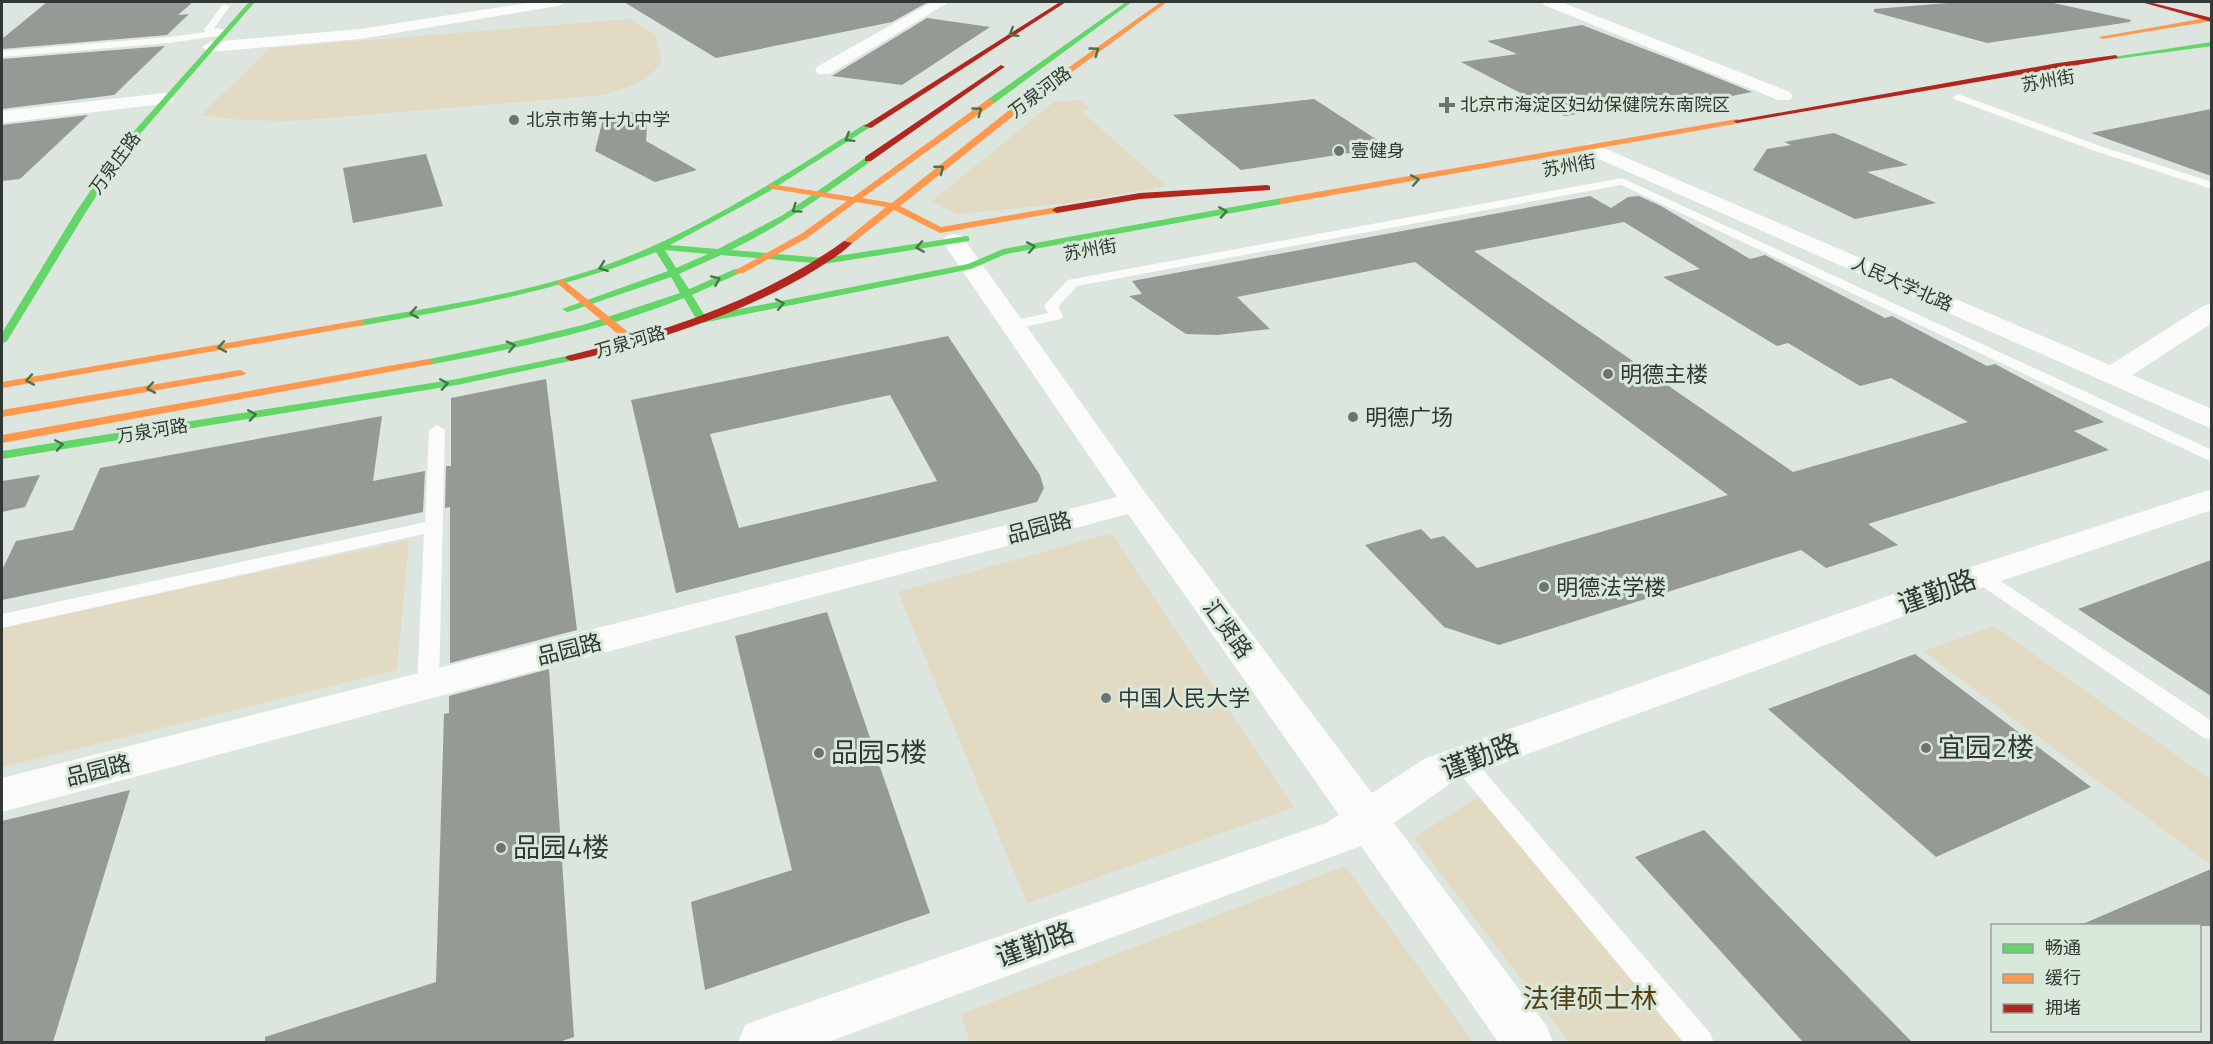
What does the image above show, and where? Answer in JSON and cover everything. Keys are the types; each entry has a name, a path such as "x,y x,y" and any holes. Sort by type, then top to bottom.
{"main road":[{"name":"万泉庄路","path":"2,341 117,158 165,99 252,2"},
{"path":"2,385 437,309 562,282 658,247 773,186 1063,2"},
{"name":"万泉河路","path":"2,439 504,348 554,336 676,298 777,253 879,183 1129,2"},
{"name":"万泉河路","path":"2,455 457,382 576,357 634,342 702,320 756,298 824,261 1020,106 1164,2"},
{"path":"2144,2 2211,20"},
{"path":"2163,2 2211,20"},
{"name":"苏州街","path":"2092,39 2211,20"},
{"name":"苏州街","path":"1539,141 1613,133 1996,69 2211,20"},
{"name":"苏州街","path":"824,261 955,246 1002,252 1608,156 2058,66 2132,53 2162,52 2211,44"},
{"name":"苏州街","path":"1939,100 2151,62 2162,52"},
{"name":"万泉河路","path":"556,313 605,298 730,248 776,223 1017,56"},
{"path":"1761,99 1790,95"},
{"path":"773,186 894,206 955,246"},
{"name":"苏州街","path":"702,320 955,246 1140,196 1272,187"},
{"name":"苏州街","path":"955,246 1013,264 1166,237"},
{"path":"658,247 824,261"},
{"path":"658,247 702,320"},
{"path":"562,282 634,342"},
{"name":"万泉河路","path":"2,414 250,371"}],"street":[{"path":"210,48 360,34 558,2"},
{"path":"824,70 942,2"},
{"path":"1549,2 1790,95"},
{"path":"2,117 165,99"},
{"name":"人民大学北路","path":"1608,156 2211,420"},
{"name":"汇贤路","path":"955,246 1136,502 1528,1042"},
{"path":"2112,376 2211,311"},
{"name":"谨勤路","path":"763,1042 1342,836 1439,770 1980,576 2211,499"},
{"name":"品园路","path":"2,795 1136,502"}],"lane":[{"path":"224,32 208,30 226,6"},
{"path":"2,54 170,40 224,32"},
{"path":"1958,97 2099,149 2211,186"},
{"path":"1013,325 1056,316 1051,306 1073,283 1622,181 2211,457"},
{"path":"428,686 437,430"},
{"path":"2,621 434,526"},
{"path":"1980,576 2211,732"},
{"path":"1463,762 1700,1042"}],"green space":[{"path":"630,19 656,35 661,62 643,80 603,95 290,121 242,120 201,115 271,48"},
{"path":"1080,100 1089,108 1081,111 1166,186 1068,203 957,214 932,201 1054,102"},
{"path":"1112,533 1294,807 1027,903 898,592"},
{"path":"409,540 397,670 2,767 2,628"},
{"path":"1994,626 2211,780 2211,865 1923,651"},
{"name":"法律硕士林","path":"1479,796 1684,1042 1569,1042 1414,838"},
{"path":"1345,866 1473,1042 970,1042 961,1014"}],"building":[{"path":"47,2 193,2 178,15 189,14 167,35 2,49 2,39"},
{"path":"624,2 928,2 892,22 716,58"},
{"path":"1960,2 2049,2 2131,20 2130,22 1987,43 1874,12 1874,9"},
{"path":"927,18 990,27 902,85 832,76"},
{"path":"1582,25 1752,92 1641,114 1625,107 1564,116 1461,62 1517,54 1487,41"},
{"path":"165,46 114,95 2,109 2,59"},
{"path":"1314,99 1388,147 1241,170 1173,115"},
{"path":"2211,109 2211,176 2091,133"},
{"path":"648,111 646,141 697,170 655,182 595,151 604,115"},
{"path":"88,115 20,179 2,181 2,125"},
{"path":"1834,133 1908,165 1867,172 1936,203 1855,219 1753,170 1767,149 1791,145 1784,142"},
{"path":"426,154 443,206 353,223 343,168"},
{"path":"1590,196 1611,208 1628,197 1639,196 1661,206 1750,259 1765,255 1885,318 1892,316 1987,366 1995,364 2104,422 2074,431 2109,450 1868,524 1898,545 1826,568 1801,550 1499,645 1444,627 1365,545 1421,529 1431,539 1444,536 1477,568 1728,495 1415,262 1237,297 1270,329 1217,335 1186,334 1129,296 1142,294 1132,281","holes":["1624,222 1700,269 1663,277 1777,346 1788,343 1860,386 1891,378 1968,422 1793,472 1474,251"]},
{"path":"948,336 1040,475 1044,488 1037,502 676,593 631,400","holes":["890,395 937,481 739,528 710,434"]},
{"path":"546,379 577,630 450,663 450,507 445,508 446,466 451,466 451,398"},
{"path":"382,416 373,481 425,471 423,512 2,600 2,570 16,541 73,530 100,468"},
{"path":"40,475 25,507 2,512 2,481"},
{"path":"2211,560 2211,696 2078,609"},
{"name":"品园5楼","path":"827,612 930,913 705,990 691,902 792,870 735,636"},
{"name":"宜园2楼","path":"1915,654 2091,787 1936,857 1768,709"},
{"name":"品园4楼","path":"549,669 574,1037 559,1042 265,1042 265,1037 436,982 444,714 449,713 449,696"},
{"path":"130,790 53,1042 2,1042 2,821"},
{"path":"1704,830 1912,1042 1803,1042 1635,857"},
{"path":"2211,869 2211,926 2201,926 2201,924 2083,924"}],"traffic: fast":[{"path":"2,341 81,212 123,149 252,2"},
{"path":"990,102 1129,2"},
{"path":"2116,57 2212,44"},
{"path":"360,323 512,294 624,262 713,220 868,126"},
{"path":"567,309 647,283 725,250 786,217 868,159"},
{"path":"702,320 971,266 1003,252 1282,201"},
{"path":"658,247 824,261 966,239"},
{"path":"658,247 702,320"},
{"path":"428,362 587,327 664,302 739,271"},
{"path":"2,455 457,382 571,358"}],"traffic: slow":[{"path":"847,243 1020,106 1164,2"},
{"path":"2102,37 2212,19"},
{"path":"739,271 804,236 990,102"},
{"path":"1282,201 1737,121"},
{"path":"773,186 894,206 940,230 1057,210"},
{"path":"562,282 634,342"},
{"path":"2,385 360,323"},
{"path":"2,439 428,362"},
{"path":"2,414 240,373"}],"traffic: jam":[{"path":"868,126 1063,2"},
{"path":"2144,2 2212,20"},
{"path":"1737,121 2116,57"},
{"path":"868,159 1001,67"},
{"path":"1057,210 1140,196 1267,188"},
{"path":"571,358 669,330 723,311 800,275 847,243"}],"place":[{"name":"北京市海淀区妇幼保健院东南院区","path":"1447,105"},
{"name":"北京市第十九中学","path":"514,120"},
{"name":"壹健身","path":"1339,151"},
{"name":"明德主楼","path":"1608,374"},
{"name":"明德广场","path":"1353,417"},
{"name":"明德法学楼","path":"1544,587"},
{"name":"中国人民大学","path":"1106,698"},
{"name":"宜园2楼","path":"1926,748"},
{"name":"品园5楼","path":"819,753"},
{"name":"品园4楼","path":"501,848"}]}
